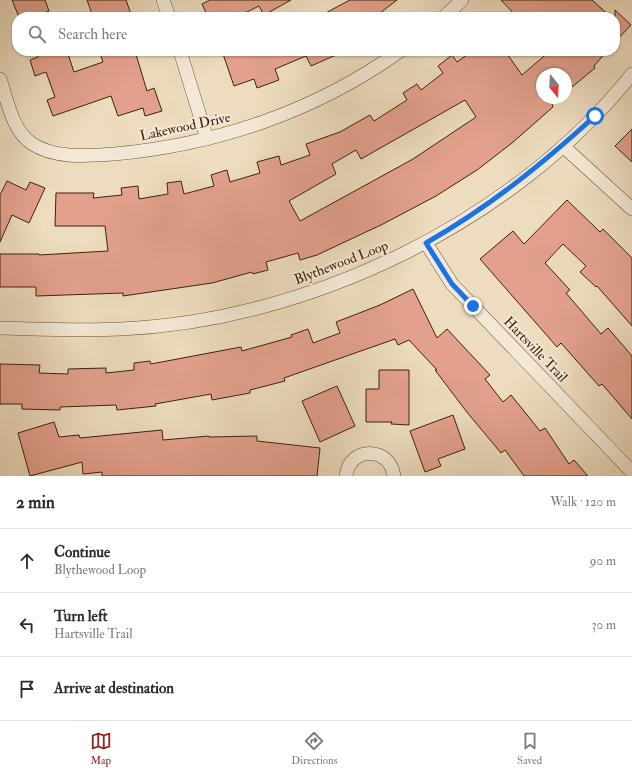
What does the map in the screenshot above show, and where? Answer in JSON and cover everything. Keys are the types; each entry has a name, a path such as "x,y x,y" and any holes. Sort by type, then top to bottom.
{"street":[{"path":"163,0 167,12"},
{"path":"449,12 462,0"},
{"path":"182,56 207,139"},
{"name":"Lakewood Drive","path":"0,79 11,114 20,131 31,143 47,150 63,154 101,155 148,151 236,132 307,105 366,75 393,56"},
{"name":"Blythewood Loop","path":"0,328 122,330 229,315 311,292 365,272 426,243 465,220 512,187 563,146 595,116 632,74"},
{"path":"563,146 632,209"},
{"name":"Hartsville Trail","path":"426,243 440,266 458,289 632,472"},
{"path":"346,476 351,462 358,456 368,453 377,454 386,458 392,466 394,476"}],"building":[{"path":"12,0 45,0 49,11 46,12 17,12"},
{"path":"87,0 126,0 130,12 91,12"},
{"path":"210,0 291,0 269,12 262,12 259,6 247,12 206,12 202,4"},
{"path":"350,0 397,0 381,12 327,12"},
{"path":"501,0 592,0 605,12 512,12"},
{"path":"620,15 631,25 620,37"},
{"path":"69,56 74,72 103,62 101,56 136,56 147,91 154,88 162,111 145,116 143,108 118,116 111,96 53,116 47,100 55,97 46,72 35,76 30,60 38,57"},
{"path":"224,56 306,56 275,69 279,80 257,88 254,79 234,86"},
{"path":"306,56 334,56 311,66"},
{"path":"453,56 457,62 465,56 509,56 522,75 544,56 603,56 594,66 595,68 572,87 572,68 536,68 536,104 552,104 553,107 512,143 477,170 436,196 383,224 317,255 300,260 298,253 266,262 268,270 253,274 252,272 212,283 123,296 123,293 36,296 36,287 0,287 0,254 39,255 108,251 105,226 55,226 56,193 94,193 93,198 122,195 121,188 138,186 139,199 168,194 167,183 181,181 184,194 214,186 211,175 227,170 230,182 260,173 257,162 279,156 281,165 310,155 306,144 340,132 370,115 374,121 407,100 403,93 417,84 421,90 443,73 438,66","holes":["465,100 476,117 413,159 300,221 289,201 336,174 332,164 356,150 361,159"]},
{"path":"632,129 632,162 615,146"},
{"path":"7,181 26,190 30,182 45,188 29,223 12,215 0,242 0,195"},
{"path":"567,200 600,232 603,229 632,258 632,326 597,286 596,287 580,272 586,266 563,244 545,263 570,290 566,293 601,334 608,328 632,356 632,419 602,384 599,386 561,343 557,347 480,259 513,231 524,244"},
{"path":"413,289 437,338 447,329 490,375 485,379 503,402 511,395 540,431 545,428 569,464 574,460 588,476 524,476 505,450 501,453 466,411 435,370 437,370 409,340 398,345 395,339 284,378 285,381 250,390 250,393 212,400 211,394 155,404 156,406 117,410 116,405 60,407 60,410 22,409 22,404 0,404 0,364 40,365 39,373 68,374 68,369 106,368 106,373 134,370 134,363 150,361 151,364 241,347 242,351 292,337 291,335 308,329 313,343 340,333 336,322 380,305"},
{"path":"379,370 409,370 409,425 391,424 392,422 366,422 366,389 379,389"},
{"path":"337,386 355,426 320,442 302,401"},
{"path":"453,415 465,449 438,459 441,466 425,472 410,431"},
{"path":"54,422 59,437 79,435 80,438 162,430 163,440 209,436 257,436 257,441 320,448 317,476 102,476 102,472 83,474 82,462 30,476 18,433"}],"route":[{"path":"473,306 452,284 426,243 465,220 512,187 550,157 595,116"}]}
